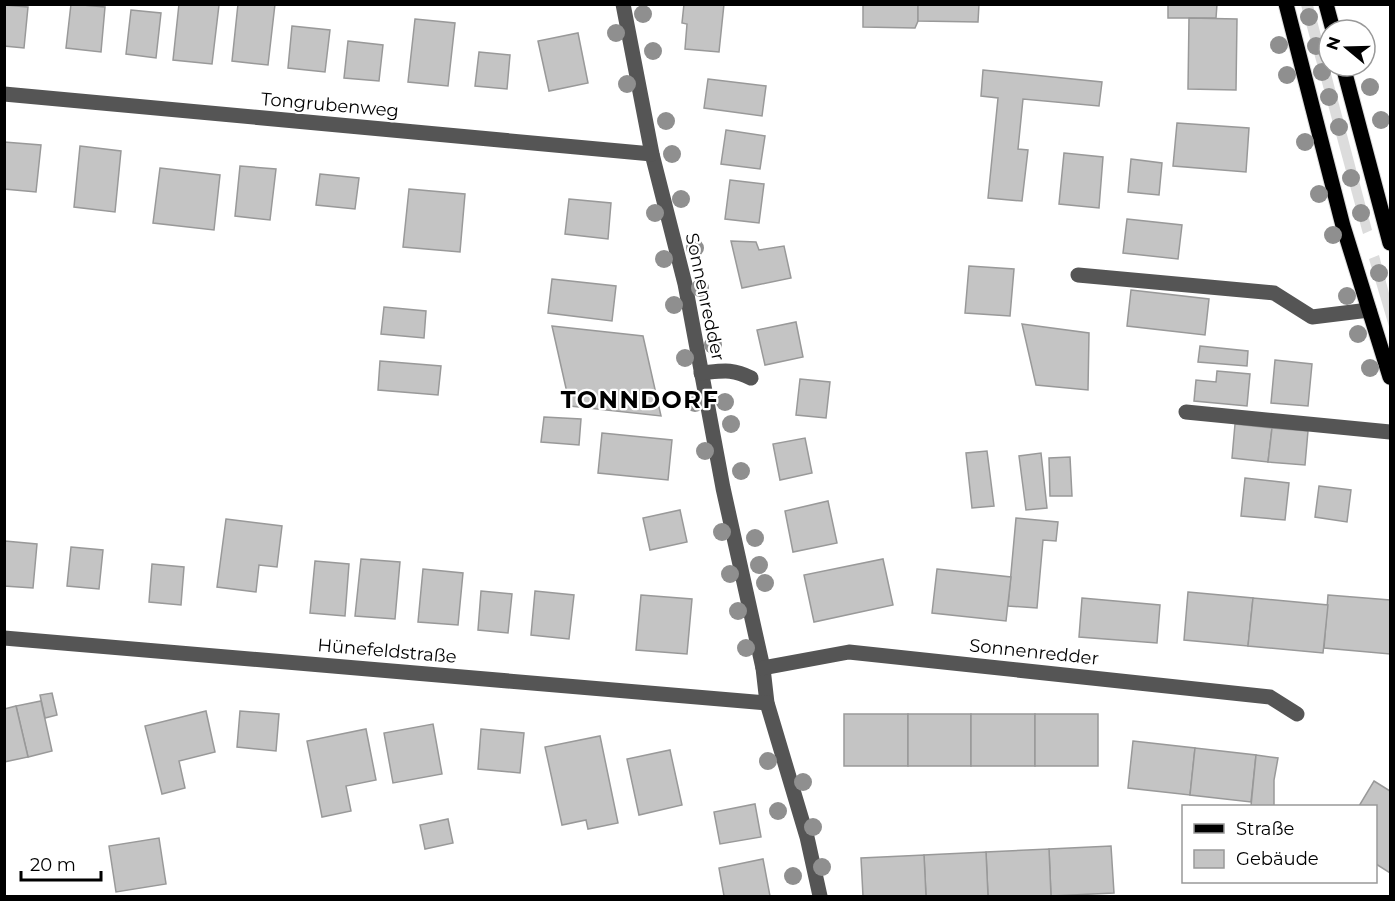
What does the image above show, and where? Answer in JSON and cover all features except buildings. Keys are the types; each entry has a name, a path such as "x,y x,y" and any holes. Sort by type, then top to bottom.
{"main road":[{"path":"1286,4 1343,226 1369,310 1387,355 1390,377"},
{"path":"1346,78 1390,243"}],"street":[{"name":"Sonnenredder","path":"623,4 652,154 685,284 723,488 763,668 767,703 807,837 820,897"},
{"name":"Tongrubenweg","path":"4,94 652,154"},
{"path":"1078,275 1274,293 1312,317 1369,310"},
{"path":"702,373 739,371 752,378"},
{"path":"1186,412 1390,432"},
{"name":"Hünefeldstraße","path":"4,638 767,703"},
{"name":"Sonnenredder","path":"763,668 849,652 1270,697 1297,714"}],"shaded area":[{"path":"1301,5 1313,5 1317,20 1317,64"},
{"path":"1321,78 1332,78 1372,230 1363,234"},
{"path":"1379,255 1390,297 1390,330 1369,259"}],"district":[{"name":"TONNDORF","path":"640,400"}]}
